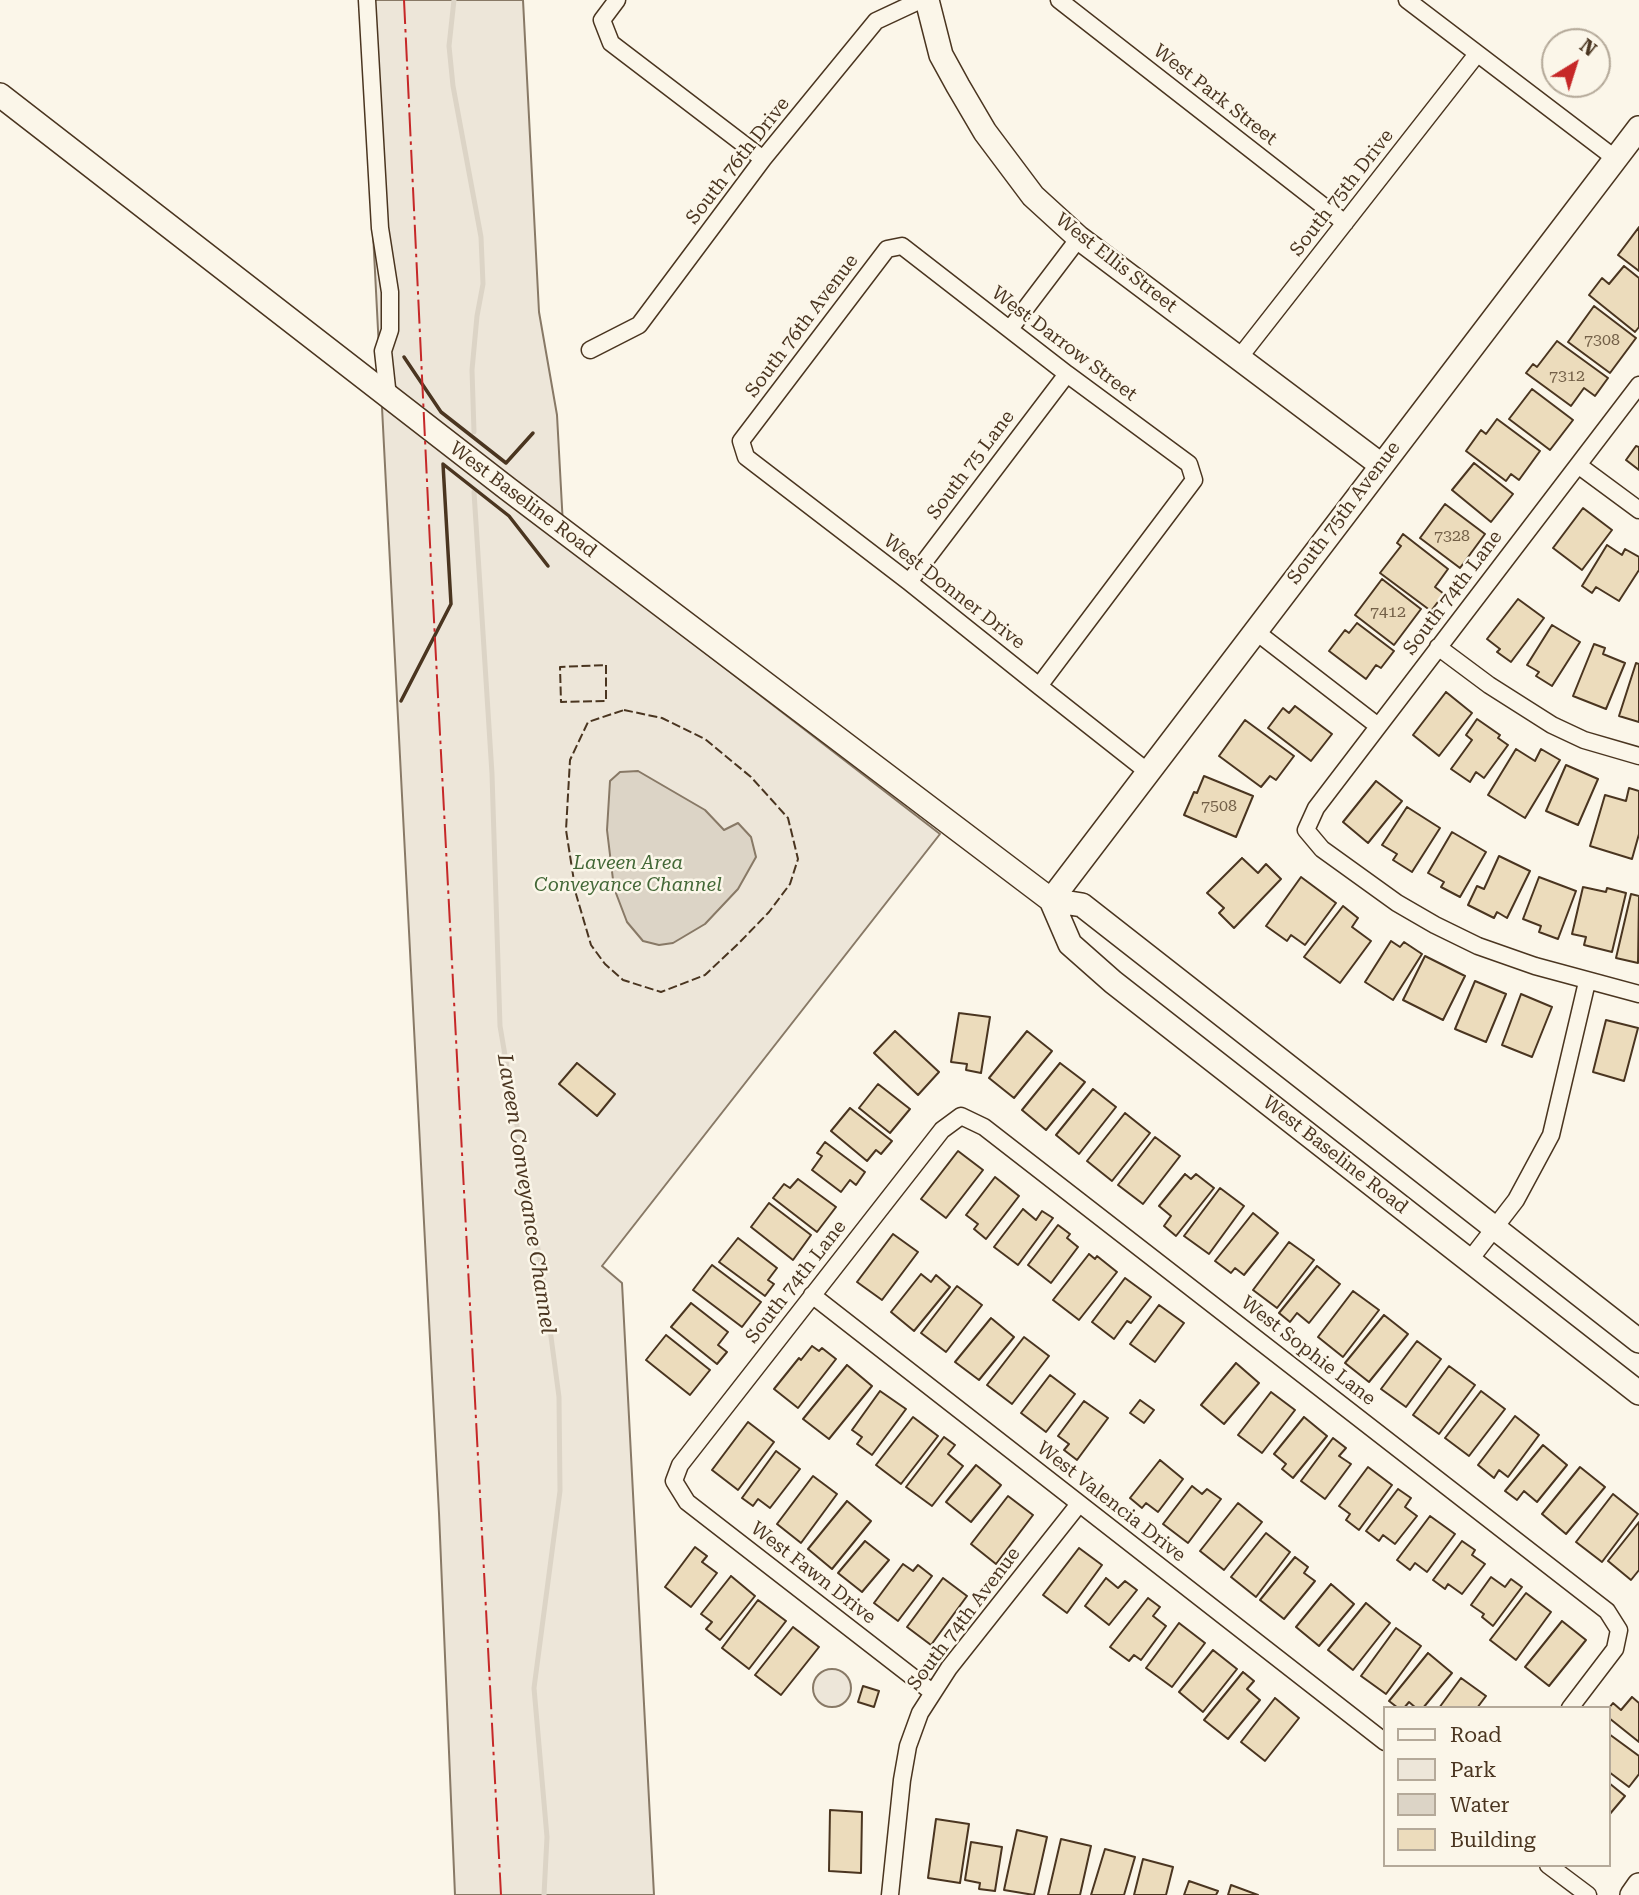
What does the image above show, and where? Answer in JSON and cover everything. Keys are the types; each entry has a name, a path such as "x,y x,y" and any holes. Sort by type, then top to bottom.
{"main road":[{"name":"West Ellis Street","path":"924,0 941,55 985,132 1033,196 1079,238 1381,465"},
{"name":"West Baseline Road","path":"0,95 508,489 1051,900 1082,905 1639,1341"},
{"name":"South 75th Avenue","path":"1051,900 1639,128"},
{"name":"West Baseline Road","path":"1051,900 1070,944 1112,982 1639,1393"},
{"path":"1632,1895 1639,1885"}],"street":[{"path":"367,0 380,228 390,292 390,330 383,351 388,397"},
{"path":"617,0 602,20 611,43 763,159"},
{"name":"South 76th Drive","path":"590,350 639,325 763,159 876,21 924,0"},
{"name":"West Park Street","path":"1059,0 1345,223"},
{"path":"1407,0 1616,159"},
{"name":"South 75th Drive","path":"1239,358 1477,54"},
{"path":"1010,329 1079,238"},
{"name":"West Darrow Street","path":"902,246 1067,374 1189,464 1194,480 1039,686"},
{"name":"South 76th Avenue","path":"741,440 887,249 902,246"},
{"name":"South 75 Lane","path":"909,582 1067,374"},
{"name":"South 74th Lane","path":"1587,982 1478,946 1435,925 1397,903 1322,849 1306,830 1316,808 1639,385"},
{"name":"West Donner Drive","path":"741,440 746,457 909,582 1148,772"},
{"path":"1578,465 1639,510"},
{"path":"1255,631 1378,726"},
{"path":"1438,647 1498,692 1552,725 1584,740 1639,756"},
{"path":"1469,1261 1516,1200 1551,1135 1587,982 1639,994"},
{"name":"South 74th Lane","path":"674,1481 680,1465 812,1295 942,1130 961,1116"},
{"name":"West Sophie Lane","path":"961,1116 984,1127 1606,1611 1619,1630 1615,1649 1572,1706"},
{"name":"West Valencia Drive","path":"812,1295 1384,1741"},
{"name":"West Fawn Drive","path":"674,1481 687,1502 932,1692"},
{"name":"South 74th Avenue","path":"890,1895 902,1780 908,1746 920,1713 932,1692 1079,1504"},
{"path":"1551,1867 1588,1895"}],"green space":[{"name":"Laveen Area Conveyance Channel","path":"361,0 523,0 539,312 557,415 564,544 940,834 602,1266 622,1283 654,1895 455,1895 439,1513"},
{"path":"832,1669 845,1675 851,1688 845,1701 832,1707 819,1701 813,1688 819,1675"}],"water":[{"path":"638,771 705,810 724,830 738,823 751,837 756,857 738,889 705,924 673,943 659,945 643,941 627,922 614,888 607,830 610,781 620,772"}],"building":[{"path":"1639,227 1639,271 1618,255"},
{"path":"1624,266 1639,278 1639,327 1635,332 1589,295 1602,278 1609,284"},
{"path":"1594,306 1636,338 1610,373 1568,342"},
{"path":"1557,341 1608,378 1595,396 1584,388 1571,406 1526,373 1533,364 1537,367"},
{"path":"1532,389 1573,420 1550,450 1509,419"},
{"path":"1497,419 1540,451 1519,480 1511,474 1506,481 1466,451 1481,430 1486,434"},
{"path":"1636,446 1639,447 1639,470 1626,460"},
{"path":"1474,463 1513,494 1491,522 1452,490"},
{"path":"1445,504 1485,534 1460,568 1420,538"},
{"path":"1583,508 1612,530 1582,570 1553,548"},
{"path":"1403,534 1448,569 1435,587 1444,594 1431,611 1380,573 1401,546 1397,543"},
{"path":"1607,545 1622,555 1625,549 1639,557 1639,570 1619,601 1596,587 1592,593 1582,586"},
{"path":"1382,579 1421,609 1394,645 1355,615"},
{"path":"1518,599 1544,618 1511,662 1497,652 1500,649 1487,639"},
{"path":"1357,623 1394,651 1381,668 1376,665 1366,679 1329,651 1345,630 1349,633"},
{"path":"1552,625 1580,642 1552,686 1536,676 1539,672 1527,665"},
{"path":"1594,644 1605,648 1603,654 1625,663 1606,709 1573,696"},
{"path":"1636,663 1639,664 1639,722 1619,716"},
{"path":"1446,692 1472,713 1439,756 1413,735"},
{"path":"1295,706 1332,734 1311,761 1268,728 1283,708 1289,713"},
{"path":"1477,719 1500,735 1498,738 1508,745 1484,778 1476,772 1470,782 1451,769 1472,740 1466,735"},
{"path":"1245,720 1294,756 1276,780 1270,776 1261,787 1219,756"},
{"path":"1516,749 1535,761 1541,749 1560,760 1525,818 1488,795"},
{"path":"1566,765 1598,779 1578,825 1546,811"},
{"path":"1204,776 1253,796 1236,837 1184,815"},
{"path":"1376,781 1402,801 1368,843 1343,822"},
{"path":"1629,788 1639,791 1639,834 1632,859 1590,846 1605,795 1626,801"},
{"path":"1407,807 1440,828 1412,872 1393,860 1397,854 1382,845"},
{"path":"1452,832 1486,852 1460,897 1441,887 1444,882 1428,873"},
{"path":"1499,856 1530,871 1507,918 1497,912 1494,918 1468,905 1477,886 1484,889"},
{"path":"1242,858 1258,873 1266,864 1281,879 1234,928 1219,913 1224,908 1207,893"},
{"path":"1301,877 1336,903 1305,945 1291,935 1287,941 1266,926"},
{"path":"1539,877 1576,891 1558,939 1539,932 1541,926 1523,919"},
{"path":"1583,887 1606,892 1607,888 1626,893 1612,952 1584,945 1586,937 1572,934"},
{"path":"1631,894 1639,896 1638,963 1616,958"},
{"path":"1343,906 1358,918 1352,927 1371,941 1340,983 1304,957"},
{"path":"1391,941 1400,947 1404,942 1422,954 1393,1000 1365,982"},
{"path":"1425,956 1465,976 1443,1020 1403,1000"},
{"path":"1475,981 1506,994 1486,1042 1455,1029"},
{"path":"1521,994 1552,1007 1532,1057 1502,1045"},
{"path":"959,1013 990,1017 981,1073 966,1070 967,1064 951,1062"},
{"path":"1606,1020 1638,1028 1624,1081 1593,1072"},
{"path":"895,1031 939,1072 918,1095 874,1053"},
{"path":"1027,1031 1052,1051 1014,1098 989,1078"},
{"path":"577,1063 615,1094 597,1116 559,1084"},
{"path":"1060,1063 1085,1082 1046,1130 1022,1110"},
{"path":"878,1084 910,1109 890,1133 859,1108"},
{"path":"1093,1089 1116,1107 1079,1154 1056,1135"},
{"path":"850,1108 892,1141 881,1154 876,1150 867,1161 831,1131"},
{"path":"1125,1113 1150,1133 1112,1181 1087,1161"},
{"path":"1155,1137 1180,1156 1143,1204 1118,1185"},
{"path":"825,1142 865,1172 856,1185 850,1180 841,1192 812,1170 822,1156 817,1153"},
{"path":"958,1151 983,1170 946,1218 921,1199"},
{"path":"1185,1174 1191,1179 1196,1174 1214,1188 1176,1236 1164,1226 1171,1216 1159,1206"},
{"path":"995,1177 1019,1196 986,1239 974,1229 978,1224 966,1215"},
{"path":"798,1179 836,1207 817,1232 773,1198 784,1184 790,1188"},
{"path":"1220,1188 1244,1206 1209,1254 1184,1236"},
{"path":"769,1203 811,1235 793,1260 751,1227"},
{"path":"1023,1209 1036,1220 1042,1211 1053,1218 1018,1265 994,1247"},
{"path":"1253,1213 1278,1233 1244,1275 1235,1268 1231,1273 1215,1261"},
{"path":"1058,1225 1070,1234 1067,1238 1078,1247 1051,1283 1028,1265"},
{"path":"893,1234 918,1252 882,1300 857,1282"},
{"path":"738,1238 777,1268 768,1280 774,1284 765,1296 719,1262"},
{"path":"1289,1242 1314,1260 1277,1308 1253,1290"},
{"path":"1089,1254 1095,1259 1097,1256 1117,1272 1079,1320 1053,1300"},
{"path":"712,1265 761,1302 742,1327 693,1290"},
{"path":"1317,1266 1340,1284 1309,1323 1297,1313 1290,1322 1279,1313"},
{"path":"921,1274 931,1282 936,1275 950,1287 914,1331 891,1312"},
{"path":"1125,1278 1151,1297 1131,1323 1127,1321 1114,1339 1092,1322"},
{"path":"957,1286 982,1305 946,1352 921,1333"},
{"path":"1353,1291 1379,1310 1343,1357 1318,1337"},
{"path":"691,1303 728,1332 718,1345 727,1352 717,1364 671,1327"},
{"path":"1159,1305 1184,1323 1155,1362 1130,1344"},
{"path":"1384,1315 1408,1334 1369,1382 1345,1363"},
{"path":"991,1318 1014,1337 979,1380 955,1362"},
{"path":"666,1335 710,1370 690,1395 646,1360"},
{"path":"1024,1337 1049,1356 1012,1404 987,1385"},
{"path":"1417,1341 1441,1359 1406,1407 1381,1389"},
{"path":"812,1346 819,1351 822,1348 836,1359 798,1408 774,1389"},
{"path":"1236,1363 1259,1383 1224,1424 1201,1405"},
{"path":"847,1365 872,1386 829,1439 803,1419"},
{"path":"1449,1366 1475,1385 1439,1434 1413,1415"},
{"path":"1050,1375 1075,1394 1046,1432 1021,1413"},
{"path":"880,1391 906,1409 872,1455 857,1444 862,1437 852,1430"},
{"path":"1481,1391 1505,1409 1469,1456 1445,1438"},
{"path":"1271,1392 1295,1410 1262,1453 1238,1435"},
{"path":"1140,1400 1154,1410 1144,1423 1130,1413"},
{"path":"1084,1401 1108,1418 1077,1460 1064,1450 1069,1444 1058,1436"},
{"path":"1515,1416 1539,1435 1508,1477 1499,1470 1494,1478 1478,1465"},
{"path":"913,1417 938,1436 901,1484 876,1465"},
{"path":"1304,1417 1327,1436 1293,1478 1282,1469 1286,1464 1274,1454"},
{"path":"748,1422 774,1442 738,1490 712,1470"},
{"path":"944,1437 955,1445 948,1454 963,1466 932,1506 906,1487"},
{"path":"1333,1438 1346,1448 1339,1456 1351,1464 1325,1499 1301,1481"},
{"path":"1543,1445 1567,1465 1537,1502 1524,1491 1517,1500 1505,1491"},
{"path":"776,1451 800,1469 770,1508 758,1499 753,1506 742,1498"},
{"path":"1160,1460 1183,1479 1158,1512 1146,1503 1142,1508 1130,1498"},
{"path":"976,1465 1001,1485 971,1522 946,1502"},
{"path":"1368,1467 1392,1485 1359,1530 1346,1520 1350,1514 1339,1506"},
{"path":"1580,1467 1605,1487 1566,1534 1542,1514"},
{"path":"813,1476 837,1494 801,1543 777,1524"},
{"path":"1192,1486 1202,1494 1207,1489 1221,1499 1188,1543 1163,1524"},
{"path":"1398,1489 1411,1498 1405,1507 1417,1516 1395,1544 1383,1535 1379,1541 1366,1531"},
{"path":"1613,1494 1638,1514 1602,1562 1576,1542"},
{"path":"1008,1496 1033,1515 996,1564 971,1544"},
{"path":"847,1501 871,1521 832,1569 808,1549"},
{"path":"1238,1503 1262,1522 1224,1570 1200,1551"},
{"path":"1430,1516 1455,1534 1427,1572 1415,1563 1410,1570 1397,1560"},
{"path":"1639,1522 1639,1570 1631,1580 1608,1561"},
{"path":"1266,1533 1290,1552 1256,1597 1231,1577"},
{"path":"865,1541 889,1560 862,1592 838,1573"},
{"path":"1462,1541 1475,1550 1472,1555 1485,1564 1462,1594 1448,1584 1445,1589 1433,1580"},
{"path":"695,1547 707,1556 702,1562 717,1573 691,1607 665,1587"},
{"path":"1079,1548 1102,1565 1067,1613 1043,1595"},
{"path":"1295,1557 1308,1567 1304,1573 1315,1581 1284,1619 1260,1600"},
{"path":"903,1564 913,1571 918,1565 932,1576 898,1621 874,1603"},
{"path":"731,1576 755,1596 720,1640 706,1629 712,1622 701,1614"},
{"path":"1491,1577 1505,1587 1511,1579 1522,1587 1493,1626 1482,1617 1484,1614 1471,1605"},
{"path":"943,1578 967,1596 931,1645 907,1627"},
{"path":"1106,1578 1118,1588 1125,1581 1137,1590 1109,1625 1085,1606"},
{"path":"1331,1584 1354,1604 1319,1646 1296,1627"},
{"path":"1526,1593 1551,1612 1516,1660 1490,1640"},
{"path":"1148,1598 1160,1607 1153,1616 1166,1626 1141,1660 1134,1655 1129,1661 1110,1647"},
{"path":"758,1600 786,1621 749,1669 722,1648"},
{"path":"1366,1603 1390,1623 1353,1670 1328,1650"},
{"path":"1562,1621 1586,1640 1549,1686 1525,1667"},
{"path":"1179,1623 1205,1643 1172,1687 1146,1668"},
{"path":"793,1627 819,1647 781,1695 755,1675"},
{"path":"1396,1628 1421,1646 1386,1694 1361,1676"},
{"path":"1213,1650 1237,1669 1203,1712 1179,1692"},
{"path":"1428,1653 1452,1673 1425,1706 1414,1706 1409,1702 1406,1706 1395,1706 1389,1701"},
{"path":"1243,1672 1254,1681 1247,1689 1260,1700 1228,1739 1204,1720"},
{"path":"1461,1678 1486,1696 1478,1706 1440,1706"},
{"path":"863,1686 879,1691 874,1707 858,1702"},
{"path":"1632,1697 1639,1703 1639,1742 1611,1720 1613,1703 1621,1710"},
{"path":"1275,1698 1299,1718 1265,1761 1241,1742"},
{"path":"1611,1735 1639,1756 1639,1774 1629,1787 1611,1774"},
{"path":"1611,1785 1625,1796 1611,1813"},
{"path":"830,1810 862,1812 861,1873 829,1871"},
{"path":"936,1819 969,1824 960,1883 928,1878"},
{"path":"1017,1830 1047,1837 1034,1895 1004,1890"},
{"path":"1061,1839 1091,1846 1080,1895 1048,1895"},
{"path":"971,1842 1002,1847 995,1891 979,1889 980,1883 965,1880"},
{"path":"1105,1849 1135,1857 1124,1895 1091,1895"},
{"path":"1143,1859 1173,1867 1166,1895 1134,1895"},
{"path":"1189,1881 1218,1891 1216,1895 1184,1895"},
{"path":"1231,1885 1258,1895 1228,1895"}],"waterway":[{"name":"Laveen Conveyance Channel","path":"454,0 449,46 453,86 481,237 483,284 472,370 474,432"},
{"name":"Laveen Conveyance Channel","path":"474,492 492,774 500,1026 544,1284 559,1397 560,1491 534,1688 547,1837 544,1895"}],"fence":[{"path":"606,665 606,701 561,702 560,667 606,665"},
{"path":"624,710 662,718 705,739 751,777 788,818 798,859 790,884 769,912 739,943 705,975 661,992 623,980 605,964 591,945 576,894 566,830 570,760 588,722 624,710"}],"wall":[{"path":"404,357 441,412 506,463 533,433"},
{"path":"401,701 451,604 443,464 509,516 548,566"}],"power":[{"path":"404,0 501,1895"}]}
